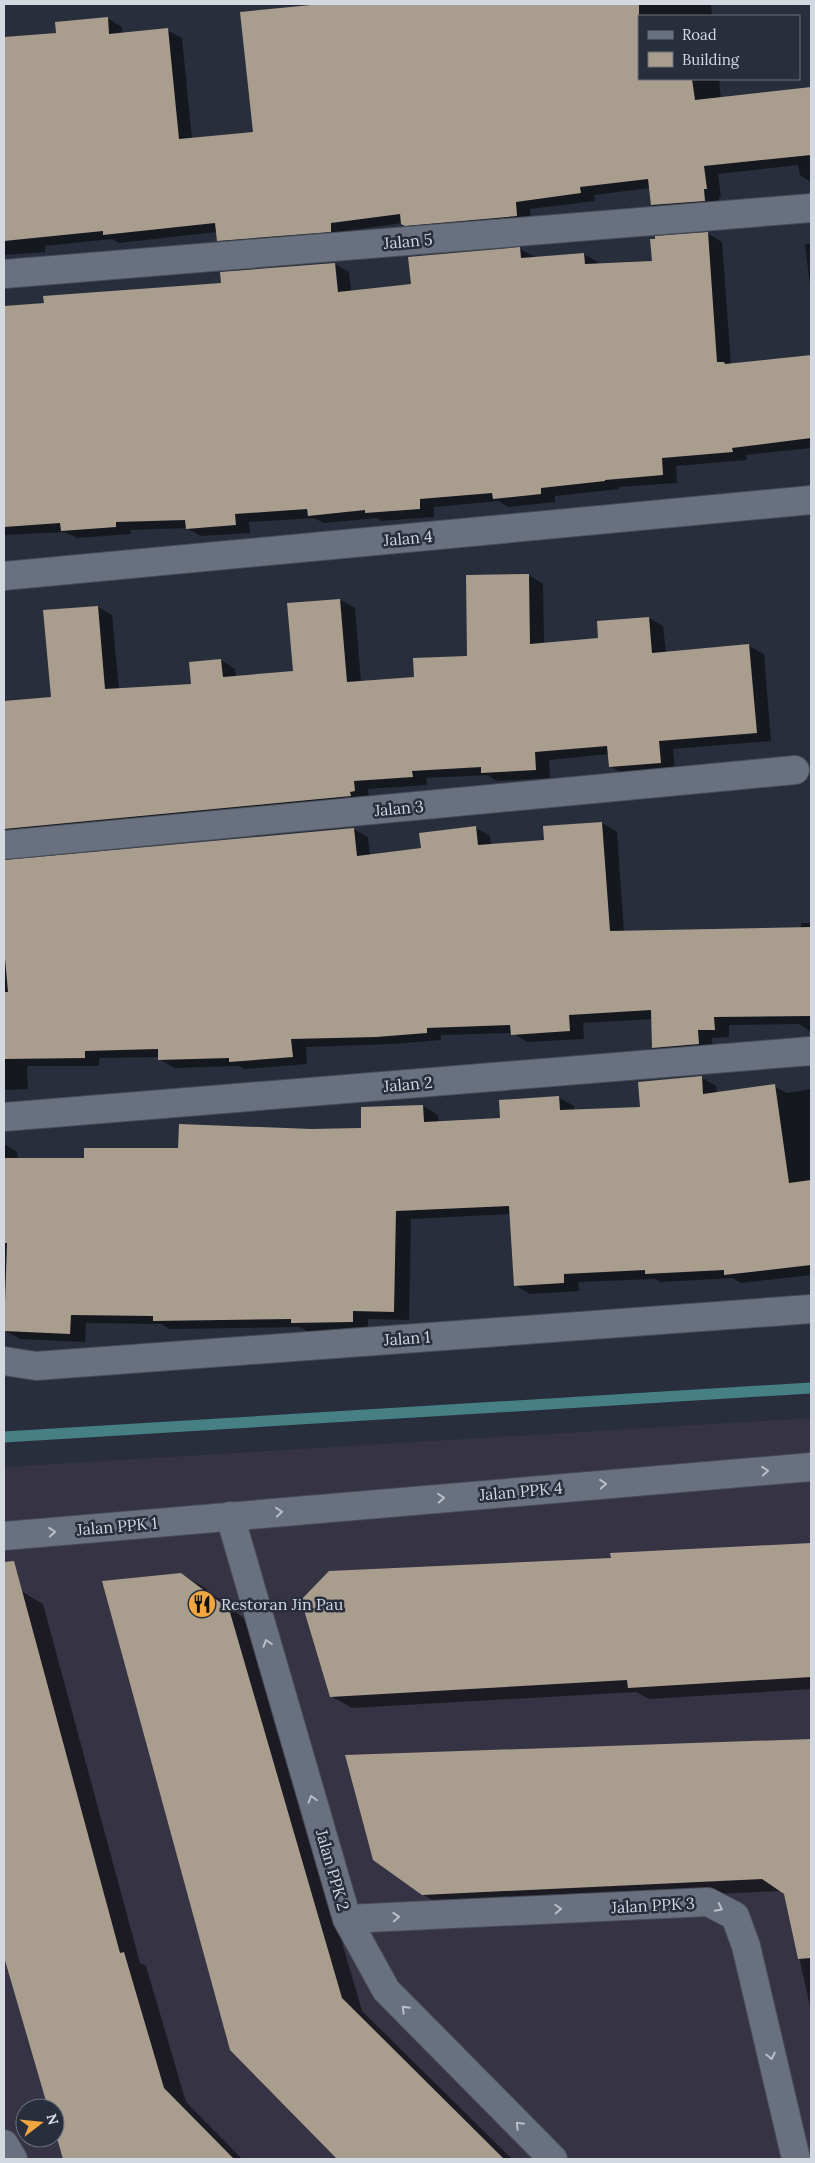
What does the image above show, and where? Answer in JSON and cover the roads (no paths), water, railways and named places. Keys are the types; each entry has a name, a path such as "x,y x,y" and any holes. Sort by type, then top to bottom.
{"street":[{"name":"Jalan 5","path":"4,274 811,208"},
{"name":"Jalan 4","path":"4,576 811,500"},
{"name":"Jalan 3","path":"4,845 795,770"},
{"name":"Jalan 2","path":"4,1117 811,1051"},
{"name":"Jalan 1","path":"4,1361 36,1366 811,1308"},
{"name":"Jalan PPK 4","path":"230,1516 811,1467"},
{"name":"Jalan PPK 1","path":"4,1536 230,1516"},
{"name":"Jalan PPK 2","path":"230,1516 348,1919 386,1990 553,2159"},
{"name":"Jalan PPK 3","path":"348,1919 708,1902 735,1916 746,1946 796,2159"},
{"path":"4,2144 13,2159"}],"waterway":[{"path":"4,1437 811,1388"}],"place":[{"name":"Restoran Jin Pau","path":"202,1604"}]}
